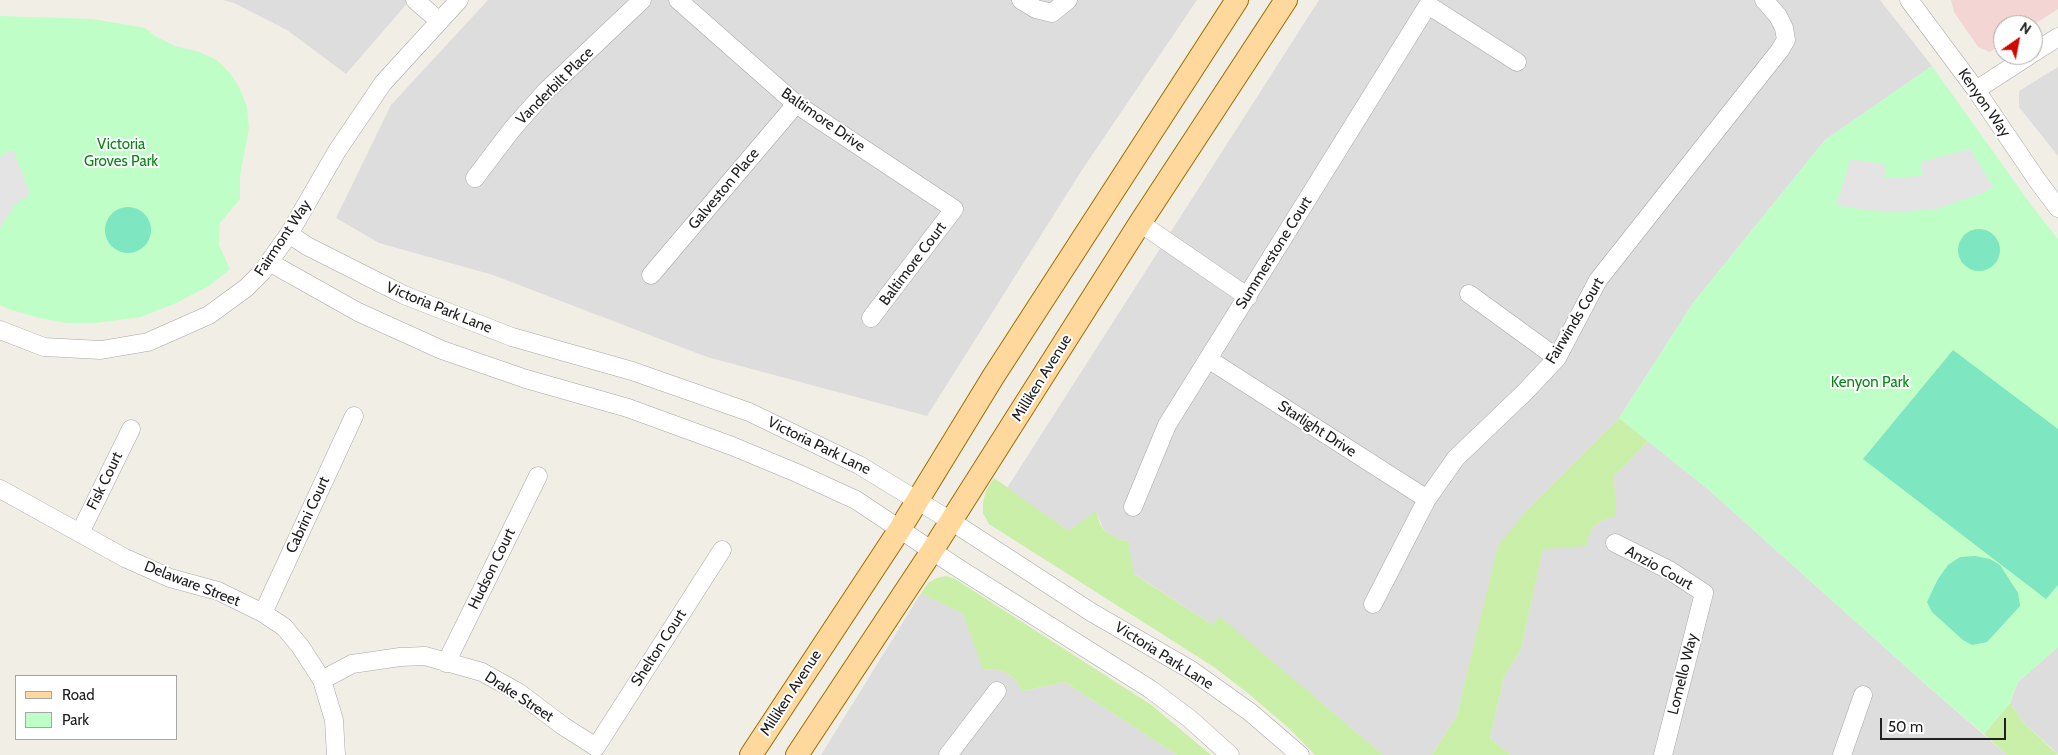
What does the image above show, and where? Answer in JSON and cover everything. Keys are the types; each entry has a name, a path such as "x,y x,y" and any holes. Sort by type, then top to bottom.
{"main road":[{"name":"Milliken Avenue","path":"751,755 900,529 993,377 1237,0"},
{"name":"Milliken Avenue","path":"797,755 932,551 1140,223 1286,0"}],"street":[{"path":"415,0 439,21"},
{"name":"Fairmont Way","path":"0,330 44,347 101,350 148,342 208,316 246,288 269,262 289,234 337,151 382,84 460,0"},
{"name":"Vanderbilt Place","path":"476,178 513,128 546,91 642,0"},
{"name":"Baltimore Drive","path":"678,0 796,104 954,209"},
{"path":"1022,0 1036,9 1052,13 1068,0"},
{"name":"Fairwinds Court","path":"1373,604 1427,499 1456,458 1525,392 1557,358 1598,280 1786,40 1784,28 1778,16 1764,0"},
{"name":"Kenyon Way","path":"1909,0 1976,90 2058,208"},
{"name":"Summerstone Court","path":"1132,507 1167,425 1428,5 1517,62"},
{"path":"2043,46 2058,37"},
{"path":"1976,90 2014,65"},
{"name":"Galveston Place","path":"651,275 796,104"},
{"name":"Baltimore Court","path":"871,318 954,209"},
{"path":"1140,223 1248,297"},
{"name":"Victoria Park Lane","path":"289,234 307,246 375,282 512,337 632,371 749,412 859,465 951,521 1091,612 1191,670 1250,712 1300,755"},
{"path":"269,262 358,312 442,350 526,379 628,408 732,446 856,500 932,551 1150,689 1190,719 1230,755"},
{"path":"1469,294 1557,358"},
{"name":"Starlight Drive","path":"1208,359 1427,499"},
{"name":"Cabrini Court","path":"263,613 354,416"},
{"name":"Fisk Court","path":"80,533 131,429"},
{"name":"Hudson Court","path":"446,663 538,476"},
{"name":"Delaware Street","path":"0,489 125,558 170,578 218,591 263,613 284,627 300,646 322,680 334,720 336,755"},
{"name":"Anzio Court","path":"1615,543 1669,570 1704,593"},
{"name":"Shelton Court","path":"596,747 722,550"},
{"name":"Lomello Way","path":"1663,755 1704,593"},
{"name":"Drake Street","path":"322,680 352,664 400,657 425,656 482,672 518,692 563,726 596,747"},
{"path":"948,755 997,692"},
{"path":"1842,755 1863,696"}],"shaded area":[{"path":"223,0 410,0 346,74 287,30 234,3"},
{"path":"488,0 1197,0 1082,170 927,416 707,357 493,275 379,243 336,218 391,105"},
{"path":"1319,0 1880,0 1932,66 1825,140 1693,303 1619,418 1526,511 1499,546 1457,715 1432,755 1383,755 1219,617 1213,625 1133,573 1128,541 1118,539 1104,530 1096,512 1069,531 1007,488"},
{"path":"1951,0 2058,0 2058,9 2043,19 2043,15 1993,15 1993,50 1990,52 1978,47 1954,12"},
{"path":"2058,67 2058,156 2019,107 2019,91"},
{"path":"13,149 30,194 14,206 0,228 0,157"},
{"path":"1970,149 1993,187 1983,193 1936,209 1897,212 1865,210 1836,205 1851,159 1886,165 1884,178 1923,176 1921,162"},
{"path":"1648,441 1709,490 2007,755 1510,755 1490,738 1504,677 1521,649 1543,548 1589,535 1593,527 1601,521 1615,516 1614,476"},
{"path":"921,593 963,614 984,670 993,669 1005,672 1015,679 1022,691 1065,682 1177,755 821,755"},
{"path":"2058,647 2058,754 2023,722 2010,703 2018,682"}],"green space":[{"name":"Victoria Groves Park","path":"0,16 93,19 145,28 155,36 175,46 199,52 217,60 230,73 238,85 247,106 249,128 240,176 240,199 220,223 219,245 230,269 209,286 176,303 141,317 96,323 67,323 39,318 0,305"},
{"name":"Kenyon Park","path":"1932,66 2032,206 2058,239 2058,647 2018,682 2010,703 1984,734 1923,682 1709,490 1619,418 1693,303 1825,140"},
{"path":"128,207 141,211 147,217 151,230 147,243 141,249 128,253 115,249 109,243 105,230 109,217 115,211"},
{"path":"1979,229 1994,235 2000,250 1994,265 1979,271 1964,265 1958,250 1964,235"},
{"path":"1953,350 2058,429 2058,585 2046,599 1863,459"},
{"path":"1619,418 1648,441 1614,476 1616,516 1601,521 1593,527 1587,546 1543,549 1521,649 1504,677 1490,738 1510,755 1432,755 1457,715 1498,546 1526,511"},
{"path":"994,478 1069,531 1096,511 1104,530 1118,539 1128,541 1134,574 1213,625 1219,616 1383,755 1315,755 1291,730 1214,667 989,524 983,513 983,502 986,491"},
{"path":"1975,556 1990,559 2000,565 2018,593 2020,606 1987,642 1972,645 1963,640 1932,612 1927,602 1938,579 1948,565 1960,557"},
{"path":"946,576 955,579 1150,704 1211,755 1177,755 1065,682 1022,691 1015,679 1005,672 993,669 983,670 963,614 921,593 928,583"},
{"path":"2010,703 2023,722 2058,755 2007,755 1984,734"}]}
